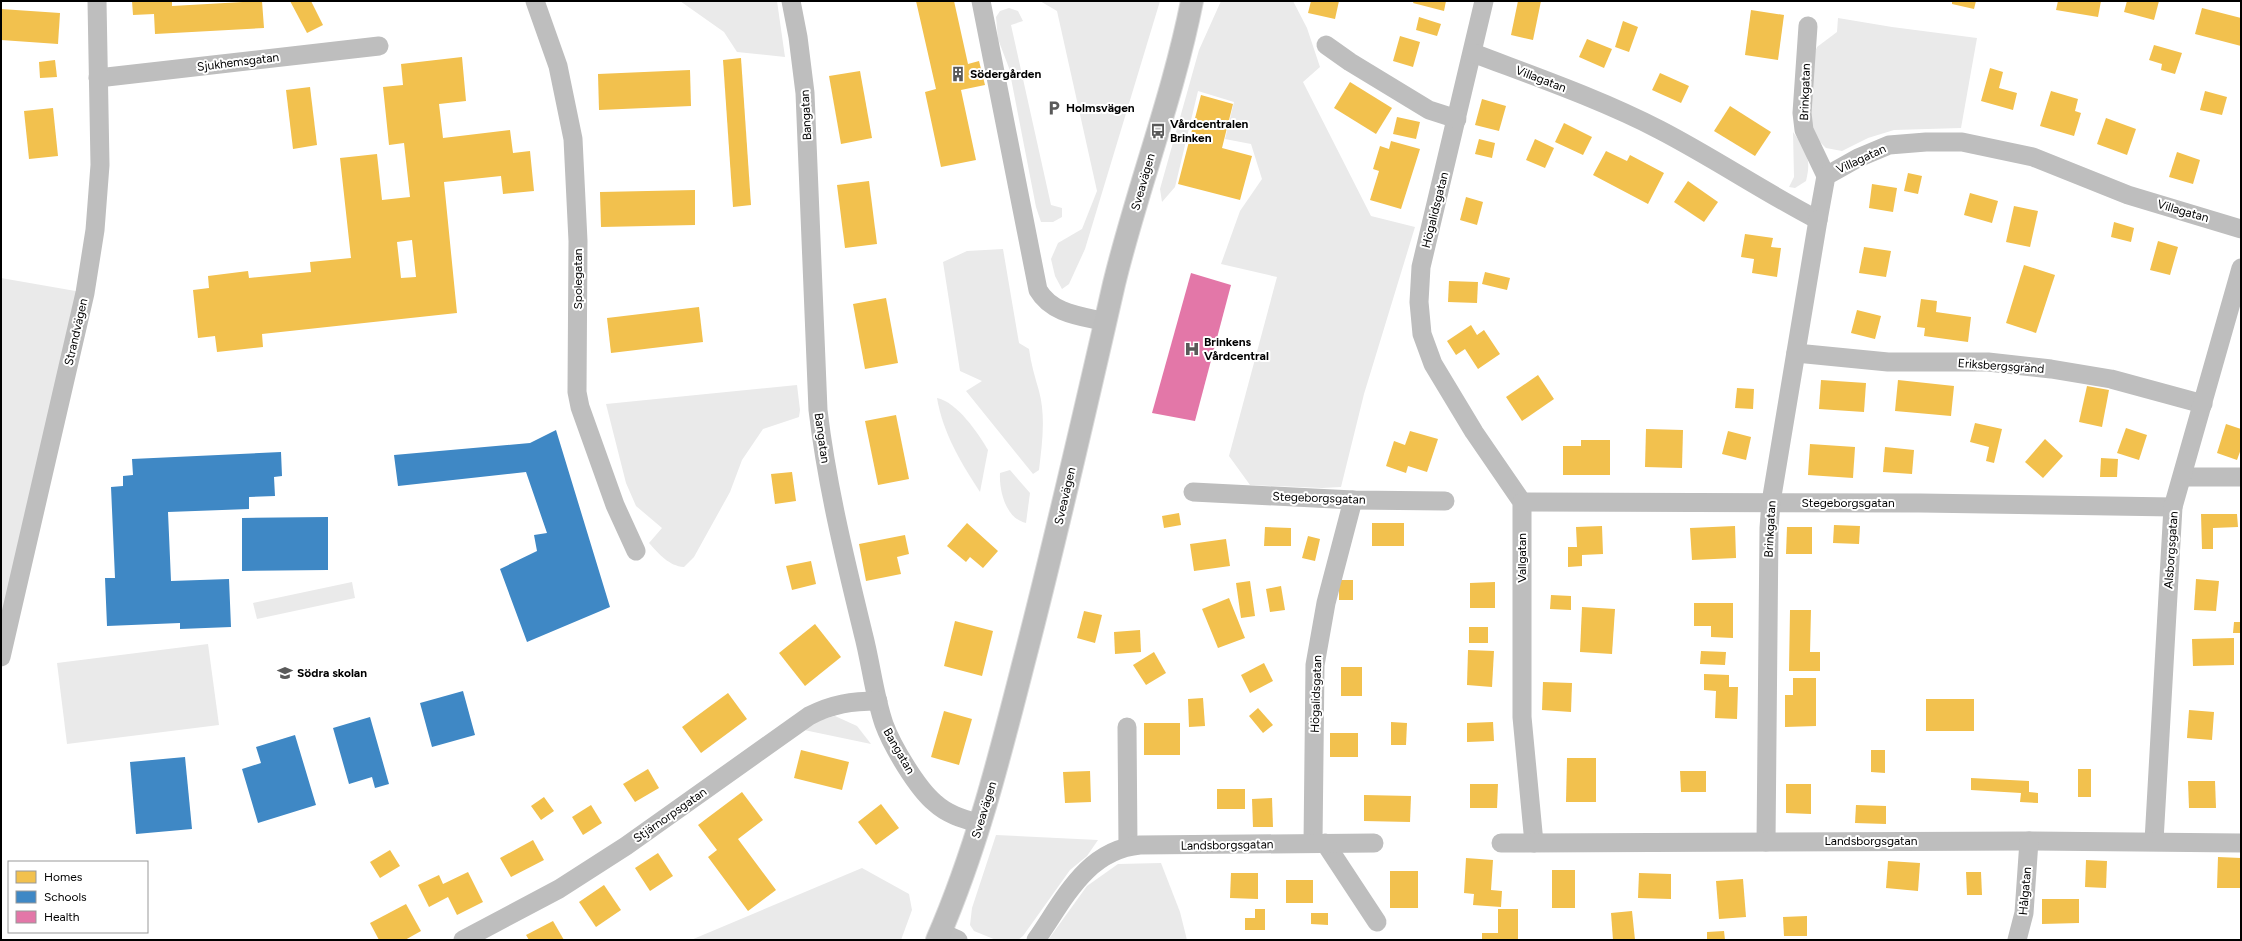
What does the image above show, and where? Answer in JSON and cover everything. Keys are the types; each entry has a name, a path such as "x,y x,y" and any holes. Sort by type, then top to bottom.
{"main road":[{"name":"Sveavägen","path":"945,937 981,824 1052,554 1106,322 1130,228 1182,50 1192,1"},
{"name":"Sveavägen","path":"1182,50 1206,1"}],"street":[{"name":"Strandvägen","path":"1,657 90,265 98,201 97,1"},
{"name":"Spolegatan","path":"535,1 558,66 570,117 573,139 578,241 577,392 580,407 615,505 636,551"},
{"name":"Bangatan","path":"791,1 798,37 805,93 818,410 823,452 838,534 864,634 878,701 892,744 919,785 934,802 956,816 981,824"},
{"path":"981,1 1038,290 1043,298 1056,309 1106,322"},
{"name":"Högalidsgatan","path":"1484,1 1473,53 1421,267 1419,302 1422,334 1433,364 1474,432 1522,502"},
{"name":"Brinkgatan","path":"1808,26 1802,113 1806,135 1826,176"},
{"path":"1326,44 1350,62 1429,110 1457,119"},
{"name":"Sjukhemsgatan","path":"98,78 379,46"},
{"name":"Villagatan","path":"1473,53 1579,93 1659,129 1698,150 1778,199 1818,220 1826,176 1858,158 1889,146 1926,142 1962,142 2033,157 2128,195 2241,229"},
{"name":"Brinkgatan","path":"1766,842 1769,528 1771,502 1818,220"},
{"name":"Alsborgsgatan","path":"2154,841 2173,507 2241,268"},
{"name":"Eriksbergsgränd","path":"1796,353 1888,362 1988,362 2051,369 2111,379 2202,404"},
{"path":"2182,477 2241,477"},
{"name":"Stegeborgsgatan","path":"1193,492 1353,500 1445,501"},
{"name":"Högalidsgatan","path":"1319,843 1315,665 1326,603 1353,500"},
{"name":"Stegeborgsgatan","path":"1522,502 1771,502 2173,507"},
{"name":"Vallgatan","path":"1522,502 1522,717 1534,843"},
{"name":"Stjärnorpsgatan","path":"463,940 559,889 626,846 809,716 824,708 840,703 878,701"},
{"path":"1127,727 1128,846"},
{"name":"Landsborgsgatan","path":"1501,843 2029,841 2241,842"},
{"name":"Hålgatan","path":"2017,940 2024,913 2029,841"},
{"path":"1319,843 1378,922"},
{"name":"Landsborgsgatan","path":"1036,940 1086,869 1105,854 1128,846 1374,843"}],"shaded area":[{"path":"680,1 777,1 785,57 737,52 724,32"},
{"path":"1040,1 1160,1 1085,249 1069,284 1062,289 1055,276 1051,259 1058,243 1082,229 1097,191 1057,11"},
{"path":"1221,1 1293,1 1307,28 1320,67 1303,82 1371,216 1415,227 1364,394 1341,487 1322,488 1250,485 1229,456 1277,277 1221,264 1240,211 1262,179 1251,144 1225,139 1234,102 1198,91 1175,187 1162,202 1160,189 1199,50"},
{"path":"1009,8 1018,11 1023,21 1011,25 1051,205 1062,208 1062,217 1053,222 1041,222 1036,207 1009,68 998,39 996,17 1000,11"},
{"path":"1838,18 1892,27 1977,38 1961,128 1894,130 1868,138 1842,151 1826,148 1813,135 1810,114 1813,57 1817,47 1837,32"},
{"path":"1793,132 1807,155 1808,161 1806,181 1795,188 1789,187 1794,177"},
{"path":"1003,249 1019,343 1029,349 1041,401 1043,430 1039,470 1033,474 966,391 982,381 960,371 943,262 967,251"},
{"path":"1,278 87,293 1,641"},
{"path":"797,385 800,410 799,417 763,429 742,460 730,492 694,557 684,567 669,562 649,543 662,528 636,506 626,483 606,404"},
{"path":"937,398 952,405 966,419 979,435 988,450 980,492 966,470 948,435"},
{"path":"1010,470 1030,493 1026,523 1013,516 1005,503 1001,488 1000,473"},
{"path":"352,582 355,598 257,619 253,603"},
{"path":"208,644 219,725 67,744 57,663"},
{"path":"835,716 857,726 871,744 804,730 819,720"},
{"path":"996,835 1098,840 1087,856 1070,870 1023,936 1018,940 996,940 974,931 970,925 972,908"},
{"path":"1161,863 1180,912 1187,940 1048,940 1087,886 1118,864"},
{"path":"862,868 909,894 912,910 901,940 691,940"}],"building: Homes":[{"path":"132,1 172,1 172,6 262,1 264,28 155,34 154,14 133,15"},
{"path":"290,1 311,1 323,25 307,33"},
{"name":"Södergården","path":"916,1 954,1 968,64 979,61 985,85 961,90 976,160 941,167 925,92 936,89"},
{"path":"1311,1 1339,1 1335,19 1308,13"},
{"path":"1414,1 1446,1 1444,11 1413,3"},
{"path":"1518,1 1541,1 1533,40 1511,35"},
{"path":"1952,1 1976,1 1974,9 1952,4"},
{"path":"2058,1 2101,1 2098,17 2056,10"},
{"path":"2127,1 2159,1 2154,20 2124,12"},
{"path":"2202,8 2241,18 2241,46 2195,34"},
{"path":"1,9 60,13 58,44 1,40"},
{"path":"1751,10 1784,15 1778,60 1745,55"},
{"path":"1419,17 1441,24 1437,36 1416,30"},
{"path":"1623,21 1638,27 1629,52 1615,47"},
{"path":"1400,36 1420,42 1413,67 1393,61"},
{"path":"1587,39 1612,49 1604,68 1579,57"},
{"path":"2154,45 2182,53 2175,74 2161,70 2162,64 2149,60"},
{"path":"462,57 466,101 439,104 443,138 510,130 513,153 530,151 534,191 503,194 501,176 444,182 457,313 262,334 263,347 217,352 215,336 198,338 193,290 209,288 208,276 248,271 249,278 311,272 310,262 351,258 340,158 377,154 382,200 410,197 404,143 389,145 383,87 403,85 401,64","holes":["412,240 416,277 401,278 397,242"]},
{"path":"741,58 751,205 733,207 723,60"},
{"path":"55,60 57,77 40,78 39,62"},
{"path":"1990,68 2003,72 1999,88 2017,93 2013,110 1981,101"},
{"path":"690,70 691,106 599,110 598,74"},
{"path":"860,71 872,138 841,144 829,76"},
{"path":"1660,73 1689,86 1681,103 1652,90"},
{"path":"1350,82 1392,108 1376,134 1334,108"},
{"path":"310,87 317,145 293,149 286,90"},
{"path":"2051,91 2078,99 2075,111 2081,113 2074,136 2040,126"},
{"path":"2205,91 2227,97 2222,115 2200,110"},
{"path":"1201,95 1233,104 1222,148 1252,156 1240,200 1178,184"},
{"path":"1482,99 1506,106 1499,131 1475,125"},
{"path":"1730,106 1771,132 1755,156 1714,131"},
{"path":"53,108 58,156 29,159 24,111"},
{"path":"1397,117 1420,122 1416,139 1393,134"},
{"path":"2106,118 2136,129 2127,155 2097,144"},
{"path":"1564,123 1592,137 1583,155 1555,142"},
{"path":"1479,139 1495,143 1492,158 1475,154"},
{"path":"1535,139 1554,148 1545,168 1526,160"},
{"path":"1391,141 1420,149 1401,209 1370,200 1379,171 1373,169 1380,146 1389,149"},
{"path":"1606,151 1627,161 1630,155 1664,173 1648,204 1593,175"},
{"path":"2177,152 2200,160 2193,184 2169,177"},
{"path":"1908,173 1922,176 1918,194 1904,191"},
{"path":"869,181 877,244 845,248 837,185"},
{"path":"1688,181 1718,202 1704,222 1674,202"},
{"path":"1872,184 1897,188 1893,212 1869,208"},
{"path":"695,190 695,225 601,227 600,192"},
{"path":"1970,193 1998,201 1992,223 1964,215"},
{"path":"1466,197 1483,202 1477,225 1460,220"},
{"path":"2014,206 2038,211 2030,247 2006,242"},
{"path":"2114,222 2134,228 2131,242 2111,237"},
{"path":"1745,234 1773,238 1771,247 1781,248 1777,277 1752,273 1754,259 1741,257"},
{"path":"2158,241 2178,247 2170,275 2150,270"},
{"path":"1864,247 1891,251 1886,277 1859,273"},
{"path":"2024,265 2055,275 2036,333 2006,323"},
{"path":"1485,272 1510,278 1507,290 1482,284"},
{"path":"1449,281 1478,282 1477,303 1448,302"},
{"path":"886,298 898,363 865,369 853,304"},
{"path":"1921,299 1937,301 1936,312 1971,317 1968,342 1924,336 1925,328 1917,327"},
{"path":"699,307 703,342 611,353 607,318"},
{"path":"1857,310 1881,316 1875,339 1851,333"},
{"path":"1471,325 1477,335 1484,330 1500,354 1478,369 1465,349 1456,355 1447,341"},
{"path":"1538,375 1554,399 1522,421 1506,397"},
{"path":"1821,380 1866,383 1864,412 1819,409"},
{"path":"1898,380 1954,386 1951,416 1895,411"},
{"path":"2087,386 2109,390 2102,427 2079,422"},
{"path":"1737,388 1754,389 1753,409 1735,408"},
{"path":"896,415 909,479 878,485 865,421"},
{"path":"1975,423 2002,429 1994,463 1986,461 1989,447 1970,442"},
{"path":"2226,424 2241,429 2241,449 2237,460 2217,453"},
{"path":"2126,428 2147,435 2139,460 2117,453"},
{"path":"1646,429 1683,430 1682,468 1645,467"},
{"path":"1410,431 1438,439 1427,472 1408,466 1406,473 1386,466 1394,441 1405,445"},
{"path":"1728,431 1751,437 1746,460 1722,454"},
{"path":"2045,439 2063,456 2043,478 2025,462"},
{"path":"1581,440 1610,440 1610,475 1563,475 1563,446 1581,446"},
{"path":"1810,444 1855,447 1853,478 1808,475"},
{"path":"1885,447 1914,450 1912,474 1883,472"},
{"path":"2101,458 2118,459 2117,477 2100,477"},
{"path":"792,472 796,501 775,504 771,474"},
{"path":"1179,513 1181,525 1164,528 1162,516"},
{"path":"2201,514 2237,514 2238,527 2213,528 2213,549 2202,549"},
{"path":"967,523 998,551 983,568 970,557 966,562 947,546"},
{"path":"1372,523 1404,523 1404,546 1372,546"},
{"path":"1834,525 1860,526 1859,544 1833,543"},
{"path":"1602,526 1603,554 1582,555 1582,566 1568,567 1568,547 1577,547 1576,527"},
{"path":"1735,526 1736,558 1692,560 1690,528"},
{"path":"1265,527 1291,528 1291,546 1264,546"},
{"path":"1787,527 1812,527 1812,554 1786,554"},
{"path":"905,535 909,554 897,557 901,574 866,581 859,544"},
{"path":"1308,536 1320,539 1315,561 1302,558"},
{"path":"1226,539 1230,566 1194,571 1190,544"},
{"path":"811,561 816,584 792,590 786,566"},
{"path":"2196,579 2219,581 2216,611 2194,610"},
{"path":"1339,580 1353,580 1353,600 1339,600"},
{"path":"1250,581 1255,616 1241,618 1236,583"},
{"path":"1495,582 1495,608 1470,608 1470,583"},
{"path":"1281,586 1285,610 1270,612 1266,589"},
{"path":"1551,595 1571,596 1571,610 1550,609"},
{"path":"1229,598 1245,638 1218,648 1202,609"},
{"path":"1694,603 1733,603 1733,638 1711,637 1711,626 1694,626"},
{"path":"1582,607 1615,609 1612,654 1580,652"},
{"path":"1790,610 1811,610 1810,652 1820,652 1820,671 1789,671"},
{"path":"1084,611 1102,615 1095,643 1077,638"},
{"path":"955,621 993,631 982,676 944,666"},
{"path":"2234,622 2241,622 2241,633 2233,633"},
{"path":"815,624 841,657 805,686 779,653"},
{"path":"1469,627 1488,627 1488,643 1469,643"},
{"path":"1140,630 1141,652 1115,654 1114,632"},
{"path":"2234,638 2234,665 2193,666 2192,639"},
{"path":"1468,650 1494,651 1492,687 1467,685"},
{"path":"1701,651 1726,652 1725,665 1700,664"},
{"path":"1154,652 1166,673 1146,685 1133,665"},
{"path":"1264,663 1273,681 1250,693 1241,675"},
{"path":"1341,667 1362,667 1362,696 1341,696"},
{"path":"1704,674 1729,675 1729,687 1738,687 1737,719 1715,718 1716,691 1704,690"},
{"path":"1793,678 1816,678 1816,726 1785,727 1785,695 1793,695"},
{"path":"1543,682 1572,683 1571,712 1542,710"},
{"path":"728,693 747,719 701,753 682,727"},
{"path":"1203,698 1205,726 1189,727 1188,699"},
{"path":"1926,699 1974,699 1974,731 1926,731"},
{"path":"1258,708 1273,725 1263,733 1249,716"},
{"path":"2189,710 2214,712 2212,740 2187,738"},
{"path":"944,711 972,719 959,765 931,757"},
{"path":"1391,722 1407,723 1406,745 1391,745"},
{"path":"1493,722 1494,741 1467,742 1467,723"},
{"path":"1144,723 1180,723 1180,755 1144,755"},
{"path":"1330,733 1358,733 1358,757 1330,757"},
{"path":"801,750 849,762 842,790 794,778"},
{"path":"1871,750 1885,750 1885,773 1871,772"},
{"path":"1567,758 1596,758 1596,802 1566,802"},
{"path":"648,769 659,788 635,802 623,784"},
{"path":"2078,769 2091,769 2091,797 2078,797"},
{"path":"1090,771 1091,802 1065,803 1063,772"},
{"path":"1680,771 1706,771 1706,792 1681,792"},
{"path":"1971,778 2029,781 2029,792 2038,793 2038,803 2020,802 2021,793 1971,790"},
{"path":"2188,781 2215,781 2216,808 2189,808"},
{"path":"1470,784 1498,784 1497,808 1470,808"},
{"path":"1786,784 1811,784 1811,814 1786,813"},
{"path":"1217,789 1245,789 1245,809 1217,809"},
{"path":"742,792 763,820 738,839 776,890 748,911 708,857 717,850 698,825"},
{"path":"1364,795 1411,796 1410,822 1364,821"},
{"path":"544,797 554,811 541,820 531,806"},
{"path":"1272,798 1273,827 1253,827 1252,799"},
{"path":"881,804 899,828 876,845 858,822"},
{"path":"591,805 602,823 583,835 572,817"},
{"path":"1856,805 1886,806 1886,824 1855,823"},
{"path":"533,840 544,860 511,877 500,858"},
{"path":"390,850 400,866 380,878 370,862"},
{"path":"658,853 673,876 650,891 635,868"},
{"path":"2218,857 2241,858 2241,888 2217,888"},
{"path":"1466,858 1493,860 1491,890 1502,891 1501,907 1473,905 1474,894 1464,893"},
{"path":"2086,860 2107,861 2106,888 2085,887"},
{"path":"1888,861 1920,863 1918,891 1886,888"},
{"path":"1552,870 1575,870 1575,908 1552,908"},
{"path":"1390,871 1418,871 1418,908 1390,908"},
{"path":"468,872 483,902 457,915 448,897 429,907 418,885 439,875 443,884"},
{"path":"1966,872 1981,872 1982,895 1967,895"},
{"path":"1231,873 1258,873 1258,899 1230,898"},
{"path":"1639,873 1671,874 1671,899 1638,898"},
{"path":"1743,879 1746,917 1719,919 1716,881"},
{"path":"1286,880 1313,880 1313,903 1286,903"},
{"path":"604,885 621,910 596,927 579,902"},
{"path":"2042,899 2079,899 2079,923 2042,924"},
{"path":"406,904 421,931 405,940 379,940 370,923"},
{"path":"1255,909 1265,909 1265,930 1245,930 1245,918 1255,918"},
{"path":"1498,909 1518,909 1518,940 1482,940 1482,933 1498,933"},
{"path":"1632,911 1635,940 1613,940 1611,913"},
{"path":"1311,913 1328,913 1328,925 1311,924"},
{"path":"1807,916 1807,936 1784,936 1783,917"},
{"path":"553,921 564,940 529,940 526,935"},
{"path":"1724,931 1725,940 1707,940 1707,932"}],"building: Schools":[{"path":"556,430 610,607 527,642 500,569 537,551 534,535 547,533 526,472 398,486 394,455 530,443"},
{"path":"281,452 282,476 274,477 275,496 249,497 249,509 168,512 171,581 229,579 231,627 180,629 180,623 107,626 105,578 115,578 111,487 123,486 123,476 133,475 132,459"},
{"path":"328,517 328,570 242,571 242,518"},
{"path":"463,691 475,735 432,747 420,703"},
{"path":"370,717 389,784 375,788 372,777 349,784 333,728"},
{"path":"295,735 316,805 258,823 242,769 261,763 256,747"},
{"path":"185,757 192,829 136,834 130,762"}],"building: Health":[{"name":"Brinkens Vårdcentral","path":"1191,273 1231,285 1195,421 1152,413"}],"place":[{"name":"Södergården","path":"958,74"},
{"name":"Holmsvägen","path":"1054,108"},
{"name":"Vårdcentralen Brinken","path":"1158,131"},
{"name":"Brinkens Vårdcentral","path":"1192,349"},
{"name":"Södra skolan","path":"285,673"}]}
